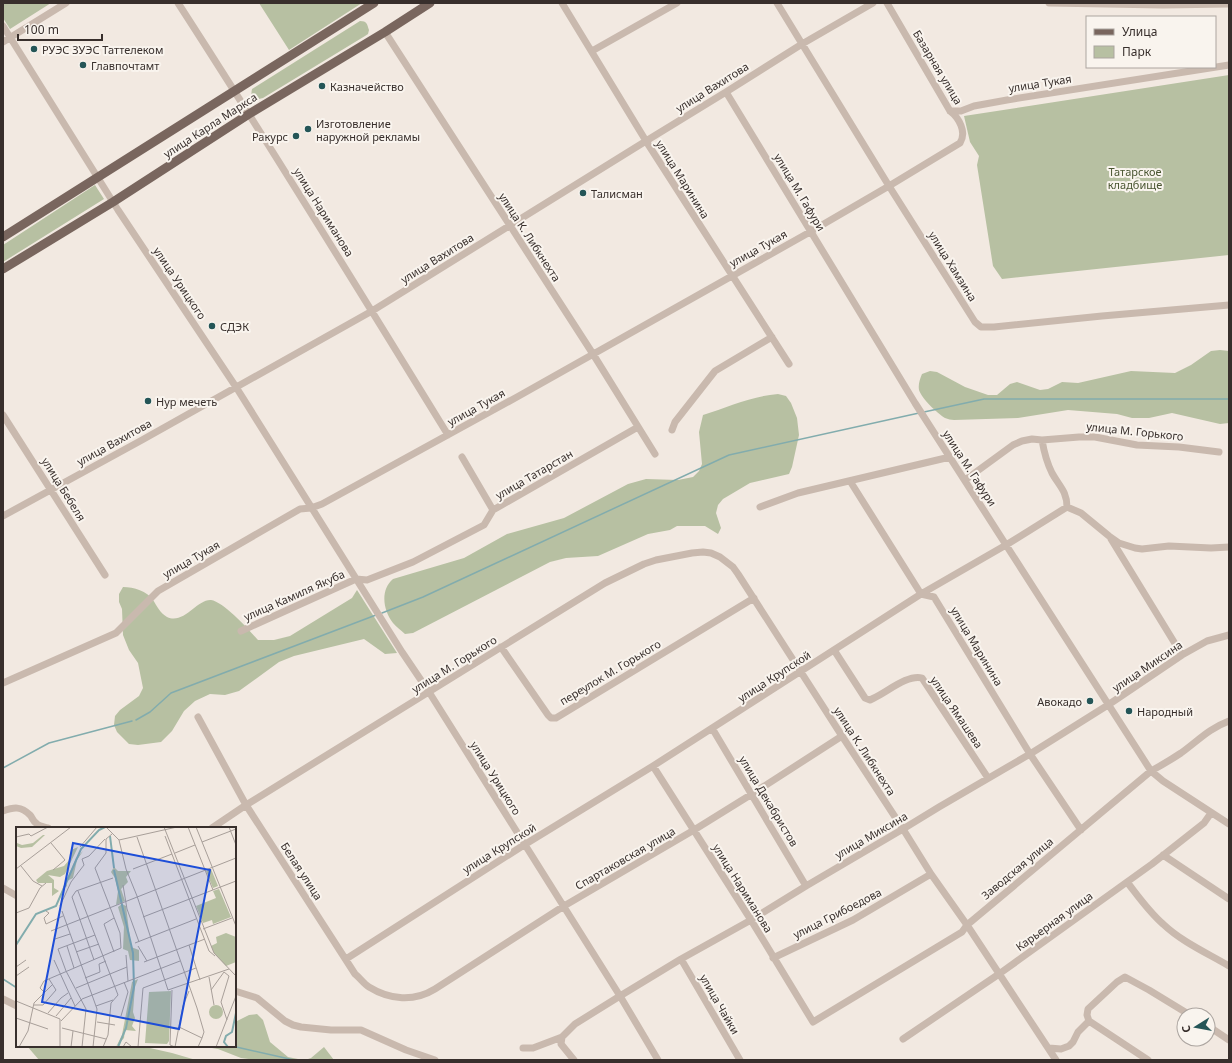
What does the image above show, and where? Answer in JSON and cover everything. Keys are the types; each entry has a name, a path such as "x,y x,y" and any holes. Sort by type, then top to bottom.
{"main road":[{"name":"улица Карла Маркса","path":"3,237 374,3"},
{"name":"улица Карла Маркса","path":"3,269 113,202 249,114 430,3"}],"street":[{"path":"3,42 66,3"},
{"name":"улица Нариманова","path":"178,3 234,90 448,435"},
{"name":"улица Маринина","path":"562,3 646,141 789,364"},
{"path":"592,51 677,3"},
{"name":"улица Хамзина","path":"777,3 889,186 975,322 981,327 1229,305"},
{"name":"улица Вахитова","path":"3,516 372,311 802,44 873,3"},
{"name":"Базарная улица","path":"887,3 950,111 956,116 963,132 963,138 960,143"},
{"path":"1049,3 1163,5 1226,4"},
{"name":"улица Урицкого","path":"3,26 113,202 236,387 402,652 429,692 524,845 564,906 658,1060"},
{"name":"улица К. Либкнехта","path":"385,32 656,454"},
{"name":"улица Тукая","path":"1216,67 1229,65"},
{"name":"улица Тукая","path":"950,111 961,111 974,106 1006,100 1210,68"},
{"name":"улица М. Гафури","path":"726,92 915,403 1151,771 1211,814 1229,824"},
{"name":"улица Тукая","path":"3,683 116,634 158,591 300,509 312,508 448,435 810,232 960,143"},
{"path":"672,430 675,422 715,371 772,337"},
{"name":"улица Бебеля","path":"3,415 105,575"},
{"name":"улица Татарстан","path":"356,579 367,580 413,562 484,525 493,510 638,427"},
{"name":"улица М. Горького","path":"965,480 1013,445 1032,439 1042,440 1095,437 1137,445 1179,447 1219,452"},
{"path":"1042,440 1048,465 1065,492 1067,507 1081,513 1109,536 1120,542 1142,549 1170,546 1211,548 1229,547"},
{"path":"462,457 493,510"},
{"path":"760,507 798,493 950,457"},
{"path":"850,480 921,594"},
{"name":"улица Крупской","path":"346,959 524,845 653,766 921,594 1006,545 1067,507"},
{"path":"1109,536 1182,655"},
{"name":"улица М. Горького","path":"213,827 246,805 605,583 644,564 656,560 692,553 707,552 720,557"},
{"name":"улица К. Либкнехта","path":"720,557 733,567 754,598 842,736 904,829 931,874 967,925 1056,1060"},
{"name":"улица Камиля Якуба","path":"241,631 356,579"},
{"name":"улица Маринина","path":"921,594 934,597 1030,754 1080,830"},
{"name":"переулок М. Горького","path":"501,647 548,716 551,718 556,718 754,598"},
{"name":"улица Миксина","path":"523,1048 533,1048 562,1037 575,1024 681,959 751,920 1030,754 1108,705 1182,655 1207,642 1229,636"},
{"name":"улица Ямашева","path":"834,650 865,698 870,700 910,678 922,678 988,778"},
{"name":"Белая улица","path":"198,717 246,805 356,974 369,987 392,997 418,997"},
{"name":"Заводская улица","path":"813,1022 962,932 967,925 1151,771 1183,752 1214,727 1229,721"},
{"name":"улица Декабристов","path":"712,728 806,886"},
{"name":"Спартаковская улица","path":"418,997 427,994 564,906 694,830 842,736"},
{"name":"улица Нариманова","path":"653,766 751,920 813,1022"},
{"path":"3,811 15,807 21,808 30,815 36,823 46,827"},
{"name":"Карьерная улица","path":"903,1039 999,974 1127,882 1204,823 1211,814"},
{"path":"1163,855 1229,899"},
{"name":"улица Грибоедова","path":"773,958 853,920 931,874"},
{"path":"1127,882 1162,924 1174,934 1229,966"},
{"path":"3,888 16,895"},
{"name":"улица Чайки","path":"681,959 740,1060"},
{"path":"1148,1060 1089,1021 1087,1015 1088,1009 1117,982 1125,977 1177,1007"},
{"path":"236,991 257,998 285,1021 293,1025 331,1030 362,1030 406,1050 435,1060"},
{"path":"3,999 16,1006"},
{"path":"1049,1048 1061,1049 1069,1046 1073,1042 1078,1032 1089,1021"},
{"path":"1216,1031 1229,1040"},
{"path":"562,1037 561,1044 574,1060"}],"green space":[{"path":"3,3 51,3 10,29 3,18"},
{"path":"259,3 362,3 289,50"},
{"path":"360,21 366,23 369,30 368,34 263,98 255,100 253,98 251,94 252,89"},
{"name":"Татарское кладбище","path":"1229,75 1229,255 1002,279 993,266 977,165 979,156 970,142 964,116"},
{"path":"95,185 104,199 3,262 3,245"},
{"path":"1211,351 1229,351 1229,423 1220,424 1172,413 1149,418 1132,418 1117,414 1068,410 1018,418 953,420 945,418 934,409 926,401 919,390 922,374 930,371 937,372 965,387 988,395 997,395 1010,384 1017,382 1040,390 1048,389 1062,382 1078,383 1131,371 1175,373 1191,365"},
{"path":"778,394 786,396 791,403 797,418 799,435 789,474 750,483 723,499 718,505 716,513 721,528 718,534 705,526 677,526 670,530 648,534 598,556 566,558 550,562 413,633 405,634 390,618 384,600 386,589 393,579 464,558 507,534 564,518 628,484 646,479 678,480 693,477 699,471 702,464 699,432 703,415 749,399"},
{"path":"123,587 144,592 153,600 162,614 173,619 185,615 201,603 211,600 223,606 236,617 258,640 274,640 290,636 352,598 357,590 397,653 385,654 364,639 294,656 279,662 239,691 225,695 210,694 195,701 184,711 172,731 161,742 138,745 129,744 117,732 114,725 115,716 120,710 139,696 143,688 138,663 129,650 123,635 122,609 119,602 119,594"},
{"path":"257,1014 263,1020 270,1042 288,1057 303,1060 257,1060 241,1058 218,1049 206,1047 236,1047 236,1022 249,1015"},
{"path":"28,1047 145,1047 196,1060 39,1060"},
{"path":"324,1047 334,1060 305,1060 311,1058"}],"waterway":[{"path":"924,412 984,399 1229,399"},
{"path":"382,613 423,597 729,455 919,413"},
{"path":"136,720 150,712 171,693 376,615"},
{"path":"3,768 49,743 132,721"},
{"path":"3,979 16,987"},
{"path":"236,1047 294,1060"}],"place":[{"name":"РУЭС ЗУЭС Таттелеком","path":"34,49"},
{"name":"Главпочтамт","path":"83,65"},
{"name":"Казначейство","path":"322,86"},
{"name":"Изготовление наружной рекламы","path":"308,129"},
{"name":"Ракурс","path":"296,136"},
{"name":"Талисман","path":"583,193"},
{"name":"СДЭК","path":"212,326"},
{"name":"Нур мечеть","path":"148,401"},
{"name":"Авокадо","path":"1090,701"},
{"name":"Народный","path":"1129,711"}]}
